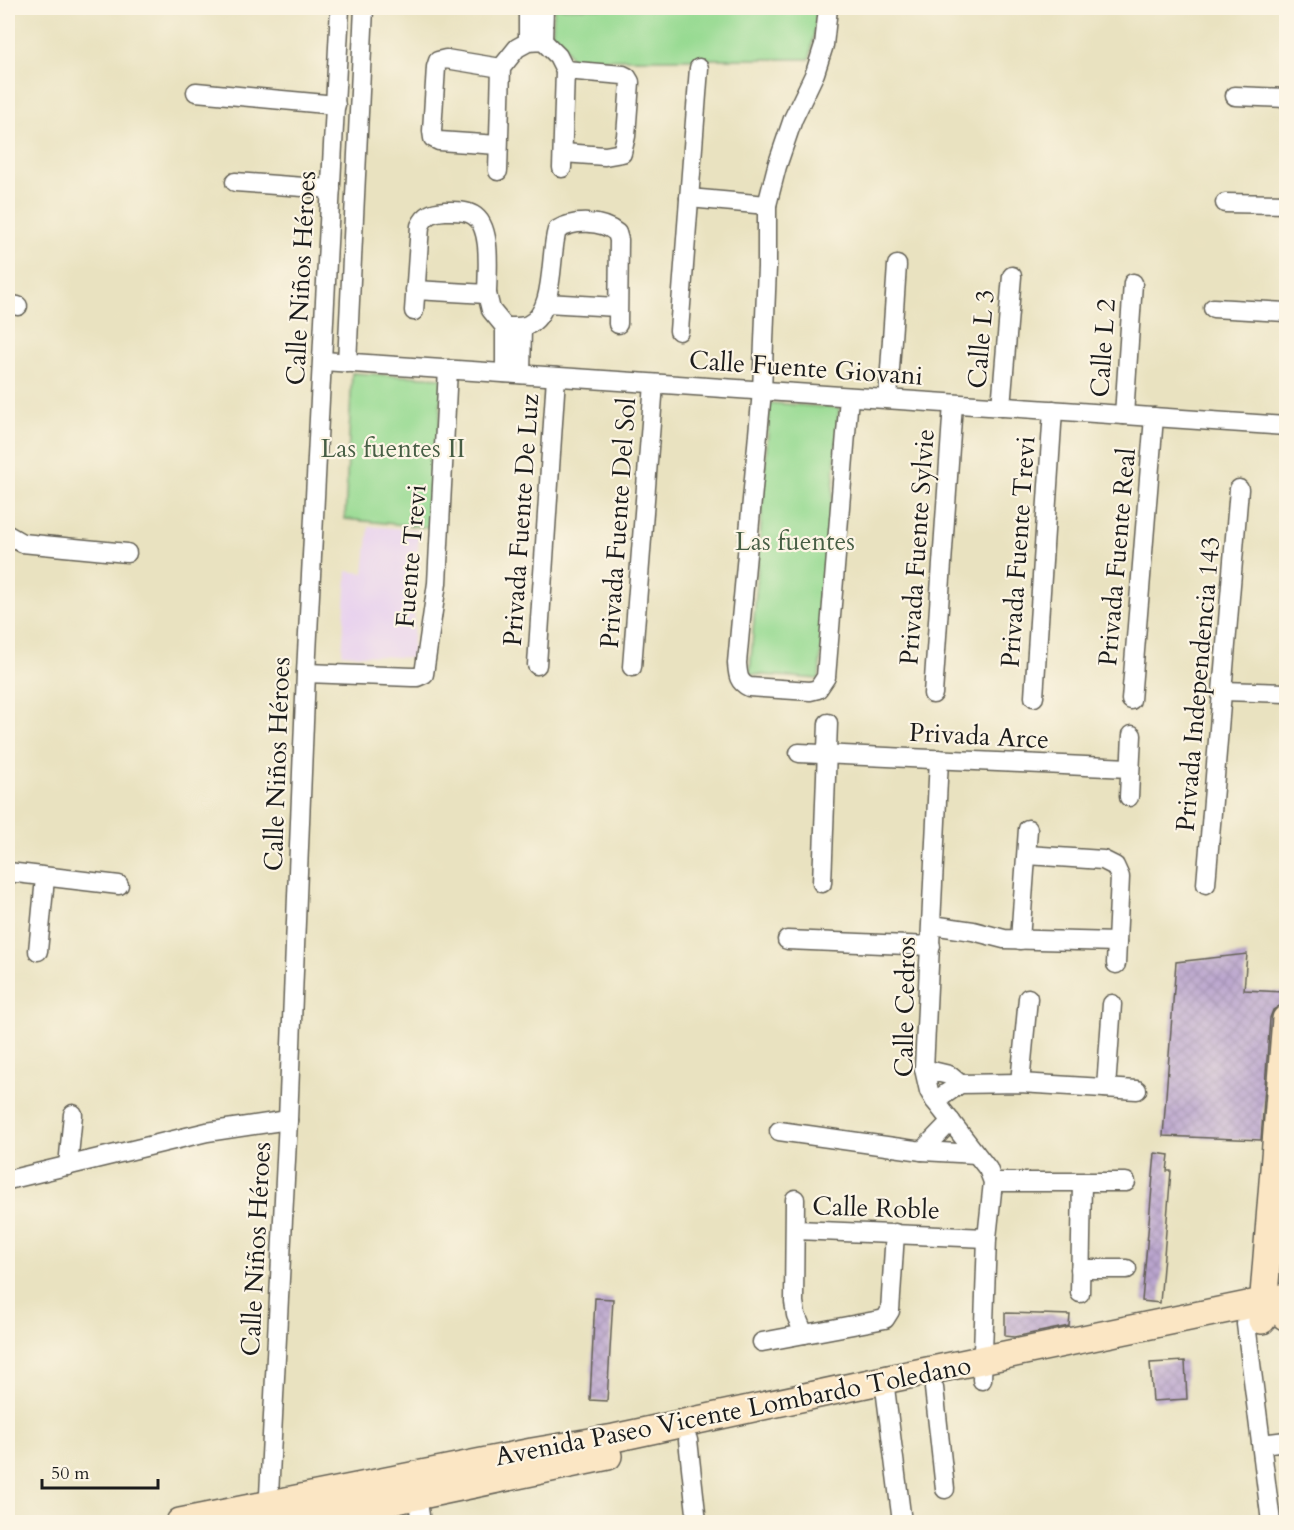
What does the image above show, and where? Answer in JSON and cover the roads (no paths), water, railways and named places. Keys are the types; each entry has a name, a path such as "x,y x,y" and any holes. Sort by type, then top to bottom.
{"main road":[{"path":"1271,1313 1287,1019"},
{"name":"Avenida Paseo Vicente Lombardo Toledano","path":"272,1516 531,1452 982,1370 1271,1313"},
{"name":"Avenida Paseo Vicente Lombardo Toledano","path":"180,1522 419,1509 885,1388 934,1388 982,1370"}],"street":[{"name":"Calle Niños Héroes","path":"272,1516 306,673 340,8"},
{"path":"347,363 364,8"},
{"path":"528,8 535,42 558,56 565,70 562,161 622,153 626,136 630,82 627,77 565,70"},
{"path":"535,42 544,8"},
{"path":"828,8 824,45 815,74 793,119 767,205 762,391 737,663 741,683 761,689 810,691 818,689 826,678 849,397"},
{"path":"498,171 501,68 517,48 535,42"},
{"path":"498,145 439,141 433,138 432,131 438,61 446,59 501,68"},
{"path":"680,330 699,68"},
{"path":"195,92 336,105"},
{"path":"1235,96 1287,98"},
{"path":"235,182 331,189"},
{"path":"689,198 767,205"},
{"path":"1225,203 1287,204"},
{"path":"414,311 419,237 425,217 434,212 453,211 475,215 483,225 487,250 487,294 491,310 513,327 530,324 546,303 556,230 575,223 603,225 617,233 619,240 617,315 546,303"},
{"path":"888,399 897,265"},
{"name":"Calle L 3","path":"1001,407 1012,276"},
{"name":"Calle L 2","path":"1124,415 1133,283"},
{"path":"415,290 487,294"},
{"path":"1213,308 1287,312"},
{"path":"513,327 513,374"},
{"name":"Calle Fuente Giovani","path":"323,361 1287,426"},
{"name":"Fuente Trevi","path":"306,673 412,677 424,674 437,583 448,369"},
{"name":"Privada Fuente De Luz","path":"537,665 556,377"},
{"name":"Privada Fuente Del Sol","path":"632,667 654,384"},
{"name":"Privada Fuente Sylvie","path":"933,694 953,404"},
{"name":"Privada Fuente Trevi","path":"1034,697 1053,410"},
{"name":"Privada Fuente Real","path":"1131,700 1154,417"},
{"name":"Privada Independencia 143","path":"1206,884 1239,489"},
{"path":"8,535 22,543 127,553"},
{"path":"1223,691 1287,693"},
{"path":"822,883 828,723"},
{"path":"1129,797 1131,735"},
{"name":"Privada Arce","path":"799,753 1129,768"},
{"name":"Calle Cedros","path":"939,759 924,1069 929,1091 935,1101 988,1169 993,1182"},
{"path":"1020,940 1028,829"},
{"path":"1027,855 1103,860 1115,866 1120,877 1116,964"},
{"path":"8,872 119,885"},
{"path":"38,951 45,878"},
{"path":"932,925 1020,940 1117,942"},
{"path":"788,940 931,946"},
{"path":"1020,1083 1028,998"},
{"path":"1106,1088 1112,1004"},
{"path":"924,1069 949,1076 960,1084"},
{"path":"935,1101 960,1084 1020,1083 1137,1090"},
{"path":"68,1166 73,1114"},
{"path":"8,1180 207,1132 288,1120"},
{"path":"922,1151 951,1121"},
{"path":"779,1131 922,1151 976,1154"},
{"path":"982,1370 987,1239 993,1182 1126,1182"},
{"path":"1080,1293 1082,1183"},
{"path":"795,1199 795,1230"},
{"name":"Calle Roble","path":"804,1334 796,1315 794,1302 795,1230 987,1239"},
{"path":"762,1342 885,1319 890,1311 895,1233"},
{"path":"1080,1269 1127,1269"},
{"path":"1271,1313 1262,1444 1271,1522"},
{"path":"885,1388 902,1522"},
{"path":"934,1388 945,1489"},
{"path":"688,1440 697,1522"},
{"path":"1262,1444 1287,1441"}],"park label":[{"name":"Las fuentes II","path":"393,448"},
{"name":"Las fuentes","path":"795,541"}]}
